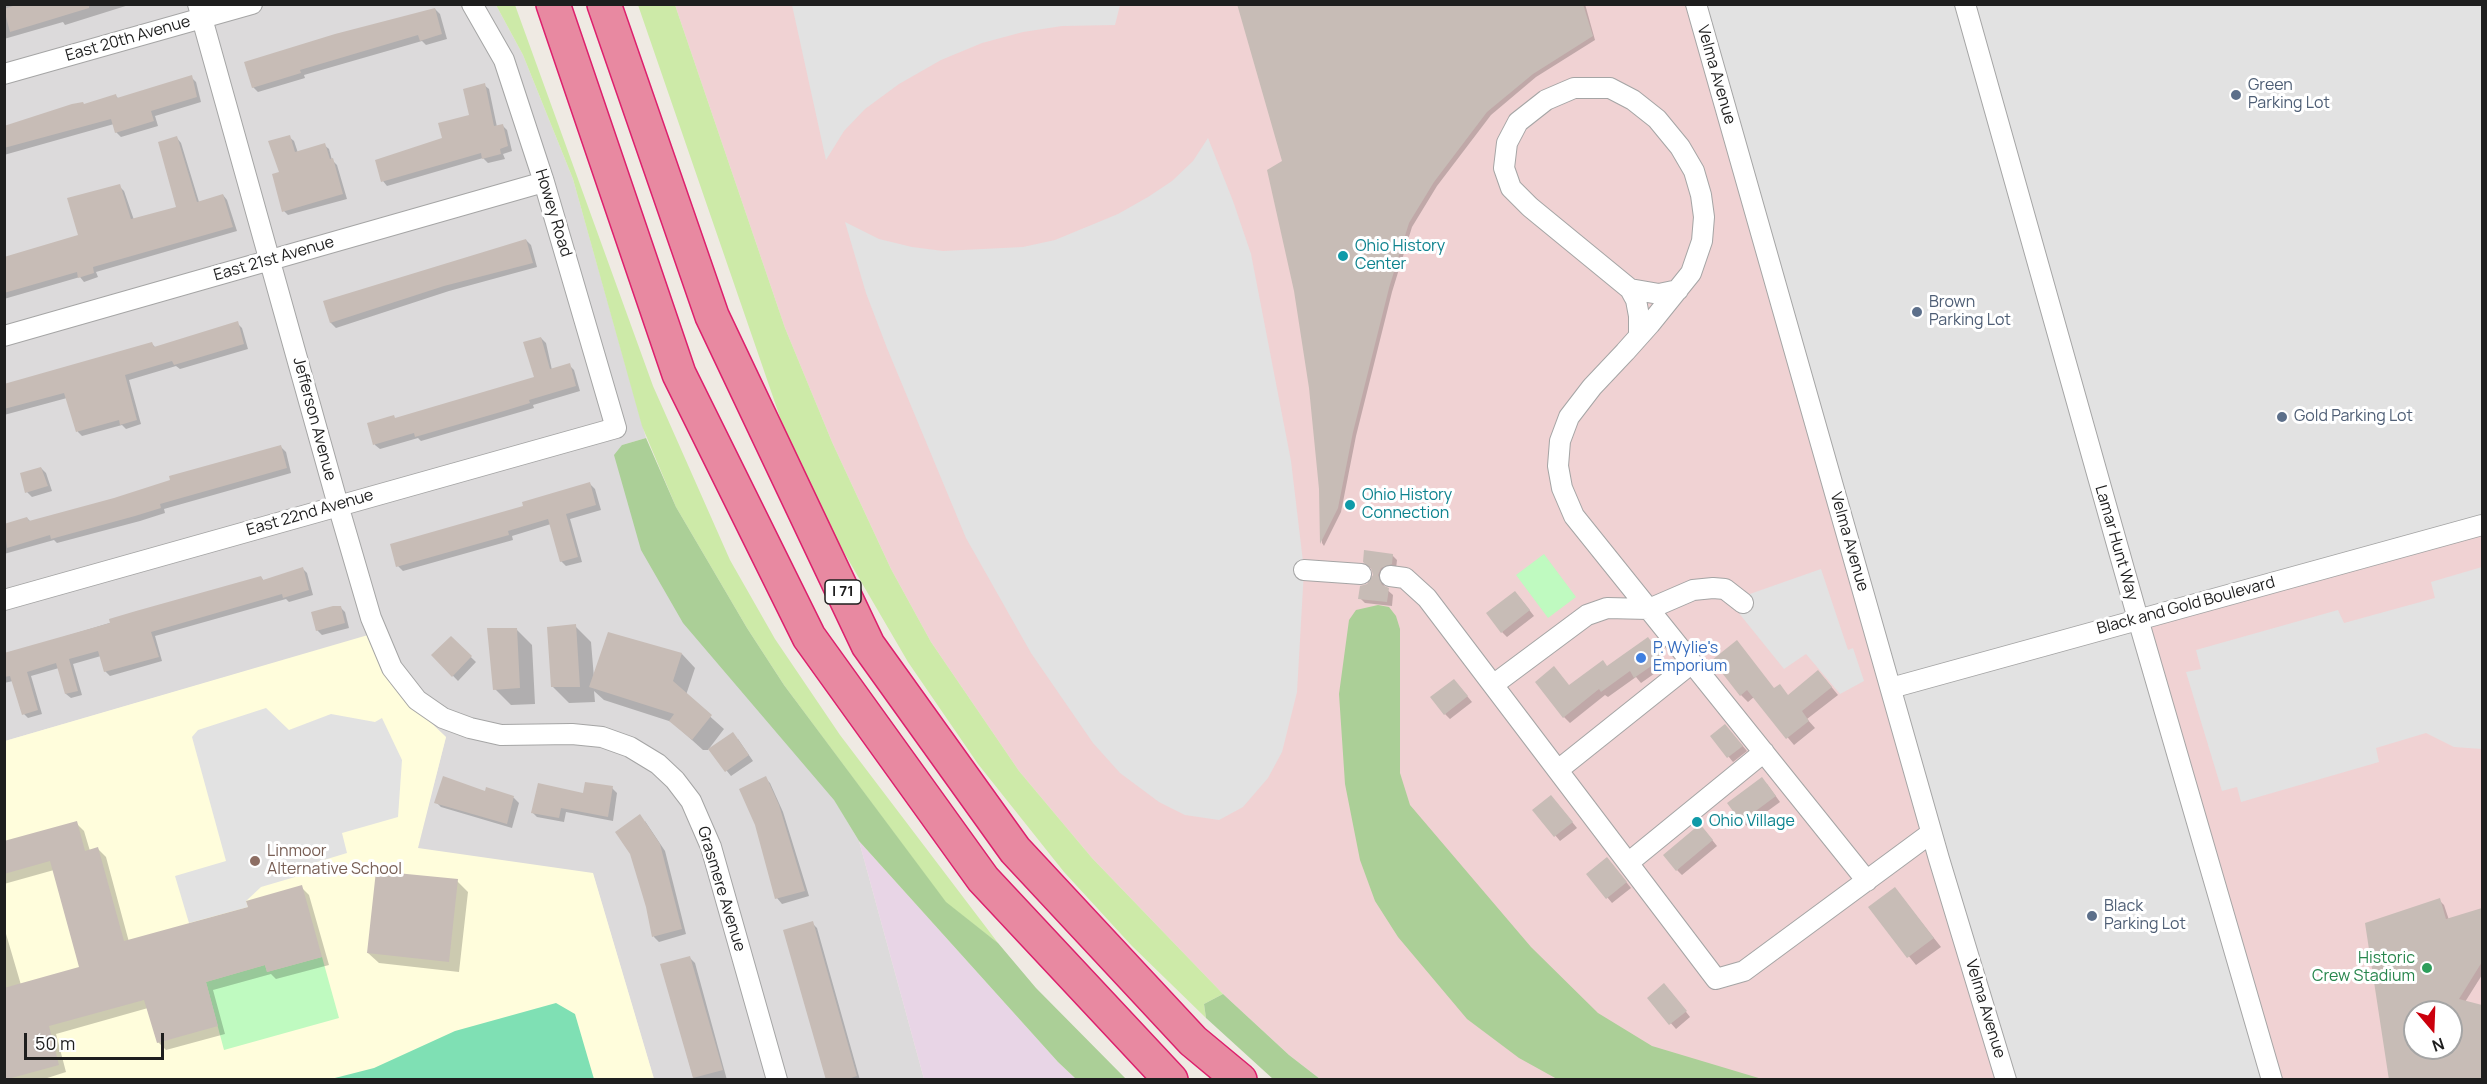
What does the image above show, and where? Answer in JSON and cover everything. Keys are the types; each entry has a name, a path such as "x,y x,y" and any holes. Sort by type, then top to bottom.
{"highway":[{"path":"537,4 591,116"},
{"path":"553,4 679,374 809,637 983,879 1171,1080"},
{"name":"I 71","path":"604,4 712,316 868,645 1015,850 1193,1041 1240,1080"}],"street":[{"name":"East 20th Avenue","path":"4,74 200,11 252,4"},
{"name":"Howey Road","path":"472,4 504,60 544,182 616,428"},
{"name":"Velma Avenue","path":"1696,4 1890,688 2006,1080"},
{"name":"Lamar Hunt Way","path":"1965,4 2138,619 2272,1080"},
{"name":"Jefferson Avenue","path":"200,11 371,618 392,668 417,700 442,718 470,728 501,735 537,736"},
{"path":"1678,290 1659,294 1630,289 1530,207 1511,188 1504,168 1507,143 1518,122 1546,100 1574,88 1610,88 1633,100 1657,119 1680,147 1694,171 1704,217 1702,241 1691,273 1678,290 1640,336 1592,387 1569,417 1560,441 1558,466 1562,488 1574,516 1867,881"},
{"name":"East 21st Avenue","path":"4,336 544,182"},
{"path":"1630,289 1637,308 1640,336"},
{"name":"East 22nd Avenue","path":"4,600 616,428"},
{"name":"Black and Gold Boulevard","path":"1890,688 2482,525"},
{"path":"1304,570 1361,574"},
{"path":"1390,576 1405,578 1427,598 1716,979 1744,971 1932,833"},
{"path":"1493,685 1587,615 1606,608 1649,609 1693,590 1713,588 1725,589 1743,603"},
{"path":"1558,770 1692,663"},
{"name":"Grasmere Avenue","path":"537,736 572,734 602,737 630,747 658,764 691,801 711,847 777,1080"},
{"path":"1628,863 1764,752"}],"shaded area":[{"path":"792,4 1120,5 1115,25 1062,26 1023,32 982,43 941,60 899,84 865,109 844,131 826,160"},
{"path":"5,5 496,5 523,55 573,179 646,438 622,445 859,841 924,1079 654,1079 593,874 417,849 446,737 407,700 368,636 5,741"},
{"path":"675,5 2482,5 2482,1079 1320,1079 1289,1055 1223,994 1092,858 1019,771 931,642 891,569 832,442 785,328"},
{"path":"1696,5 2482,5 2482,524 2138,620 2278,1079 2006,1079"},
{"path":"1208,138 1251,254 1291,461 1304,570 1297,692 1282,752 1268,778 1243,807 1219,820 1185,815 1159,802 1120,773 1093,743 1031,653 966,538 887,348 866,293 845,222 879,239 943,251 1023,247 1055,240 1118,214 1172,181 1193,161"},
{"path":"2482,567 2482,749 2454,747 2426,733 2376,748 2379,762 2241,802 2237,787 2222,791 2186,672 2201,669 2196,650 2338,610 2344,623 2435,598 2431,582"},
{"path":"1821,569 1848,650 1853,648 1864,681 1840,694 1806,654 1784,669 1738,612 1747,595"},
{"name":"Linmoor Alternative School","path":"368,635 407,700 446,737 418,848 593,873 654,1079 5,1080 5,741"},
{"path":"266,708 289,730 331,714 375,722 382,718 402,760 398,817 342,833 347,853 294,869 295,877 261,887 246,901 248,907 189,923 175,876 226,861 192,737 198,730"},
{"path":"859,841 1058,1062 1076,1079 924,1079"}],"green space":[{"path":"496,5 515,5 653,386 730,560 775,639 840,735 998,943 946,903 784,685 747,628 676,507 642,426 573,179 523,55"},
{"path":"638,5 675,5 785,328 832,442 891,569 931,642 1019,771 1092,858 1223,994 1204,1004 1206,1018 1132,946 1064,872 978,764 908,662 835,537 795,457 782,423"},
{"path":"646,438 676,507 747,628 784,685 946,902 998,943 1036,988 1126,1079 1076,1079 1058,1062 859,841 834,800 683,623 641,550 614,455 622,445"},
{"path":"1544,554 1576,597 1548,618 1516,575"},
{"path":"1378,605 1389,607 1396,616 1400,629 1400,773 1410,805 1531,947 1598,1013 1652,1046 1762,1079 1557,1079 1519,1058 1467,1019 1398,937 1375,901 1360,860 1345,784 1339,694 1349,620 1356,610"},
{"path":"322,957 339,1018 224,1050 206,982 265,965 267,972"},
{"path":"1223,994 1289,1055 1320,1079 1273,1079 1206,1018 1204,1004"},
{"path":"556,1003 575,1014 594,1079 331,1079 374,1068 455,1031"}],"building":[{"path":"19,4 89,4 89,8 10,32 4,9"},
{"name":"Ohio History Center","path":"1237,4 1583,4 1593,36 1533,74 1487,112 1434,182 1409,223 1389,288 1353,432 1338,508 1320,544 1319,489 1309,388 1294,291 1267,170 1282,161"},
{"path":"435,8 442,34 420,41 418,35 300,70 301,73 252,88 244,62 335,34"},
{"path":"192,75 197,97 151,111 154,121 115,133 111,119 4,148 4,126 72,104 83,102 84,104 116,94 117,98"},
{"path":"485,83 494,126 503,124 508,146 500,149 501,154 482,159 481,153 381,182 375,160 442,138 438,123 469,115 463,89"},
{"path":"290,135 295,152 325,143 330,159 333,158 343,194 282,212 272,174 279,172 268,141"},
{"path":"177,136 197,202 223,194 233,227 93,267 94,273 78,278 77,272 4,293 4,257 78,235 67,198 120,184 131,219 176,207 158,142"},
{"path":"526,239 533,263 444,286 330,323 323,301"},
{"path":"238,321 244,344 174,365 172,361 125,375 137,420 120,425 119,420 76,432 64,393 4,409 4,384 152,342 154,347"},
{"path":"541,337 550,369 570,363 576,386 529,400 530,403 415,437 414,433 373,445 367,423 394,415 395,418 534,377 523,342"},
{"path":"281,445 287,468 160,504 161,508 135,516 51,539 50,535 7,548 4,524 27,517 29,521 114,498 170,480 169,476"},
{"path":"41,467 48,486 25,493 20,473"},
{"path":"590,482 596,505 566,514 578,557 560,562 548,519 508,531 509,535 396,567 390,544 523,506 522,502"},
{"path":"1364,550 1393,554 1392,564 1381,568 1378,575 1382,585 1389,588 1387,602 1358,599 1360,586 1367,584 1373,575 1371,568 1363,562"},
{"path":"303,567 309,590 283,598 282,594 151,632 159,657 104,672 98,651 69,659 78,691 65,694 56,663 27,672 38,710 22,715 10,676 4,677 4,653 110,623 109,619 136,611 261,576 263,580"},
{"path":"1515,591 1530,610 1501,633 1486,613"},
{"path":"341,606 345,623 316,631 311,612"},
{"path":"576,624 580,687 551,687 547,627"},
{"path":"487,628 517,628 520,688 493,690"},
{"path":"608,632 682,653 673,681 712,715 692,740 669,721 674,714 589,687"},
{"path":"451,636 472,656 452,677 431,655"},
{"path":"1648,637 1663,658 1634,678 1630,671 1601,692 1599,689 1563,718 1535,682 1554,666 1569,685 1603,660 1607,666"},
{"path":"1737,640 1774,688 1780,684 1788,695 1818,670 1832,687 1802,711 1809,721 1786,739 1747,690 1740,696 1712,660"},
{"path":"1454,679 1468,696 1444,715 1430,697"},
{"path":"1725,724 1743,746 1727,758 1710,736"},
{"path":"733,732 749,755 725,772 708,749"},
{"path":"443,776 485,791 486,787 514,796 507,824 434,803"},
{"path":"766,776 779,805 805,891 775,899 755,825 739,789"},
{"path":"1762,777 1776,796 1741,822 1727,803"},
{"path":"585,782 613,786 608,817 561,808 559,818 531,813 538,783 583,793"},
{"path":"1551,795 1573,822 1554,837 1532,810"},
{"path":"640,814 660,844 682,929 652,937 646,907 630,854 615,832"},
{"path":"77,821 85,851 98,847 124,941 248,907 246,901 302,885 322,957 267,972 265,965 206,982 218,1026 157,1043 144,1000 49,1026 59,1065 4,1080 4,988 79,967 50,861 4,874 4,841"},
{"path":"1700,824 1713,840 1676,871 1663,855"},
{"path":"1607,857 1627,882 1606,899 1586,874"},
{"path":"376,871 458,879 449,962 367,953"},
{"path":"1895,887 1934,938 1907,958 1868,907"},
{"name":"Historic Crew Stadium","path":"2440,898 2446,919 2482,908 2482,962 2459,999 2463,1000 2403,1000 2403,1060 2463,1060 2463,1000 2482,1005 2482,1080 2389,1080 2365,923"},
{"path":"813,921 857,1076 845,1080 826,1080 783,930"},
{"path":"690,956 723,1070 693,1078 660,964"},
{"path":"1664,983 1687,1011 1669,1025 1647,998"}],"place":[{"name":"Green Parking Lot","path":"2236,95"},
{"name":"Ohio History Center","path":"1343,256"},
{"name":"Brown Parking Lot","path":"1917,312"},
{"name":"Gold Parking Lot","path":"2282,417"},
{"name":"Ohio History Connection","path":"1350,505"},
{"name":"P. Wylie's Emporium","path":"1641,658"},
{"name":"Ohio Village","path":"1697,822"},
{"name":"Linmoor Alternative School","path":"255,861"},
{"name":"Black Parking Lot","path":"2092,916"},
{"name":"Historic Crew Stadium","path":"2427,968"}]}
